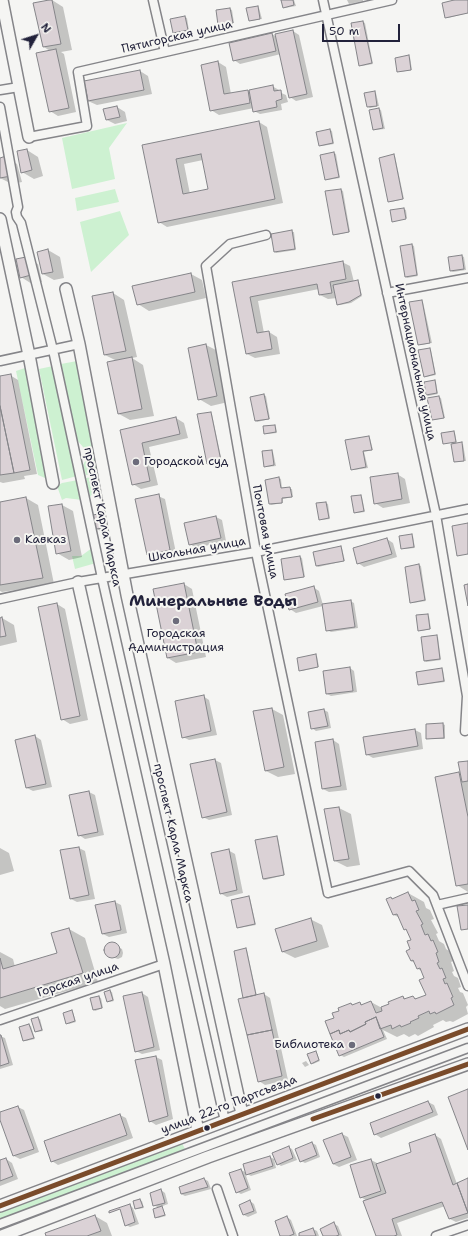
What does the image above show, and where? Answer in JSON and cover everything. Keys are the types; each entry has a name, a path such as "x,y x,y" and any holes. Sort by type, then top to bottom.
{"street":[{"path":"2,0 29,137"},
{"path":"153,0 165,52"},
{"name":"Интернациональная улица","path":"323,0 436,515 467,696 465,731"},
{"name":"Пятигорская улица","path":"29,137 88,126 78,72 392,0"},
{"path":"0,90 19,87"},
{"name":"проспект Карла Маркса","path":"0,107 18,207 16,212 17,217 21,224 53,350 102,578 225,1121"},
{"path":"0,219 29,354 53,483"},
{"name":"Почтовая улица","path":"266,235 230,244 206,266 256,552 328,893 409,871 433,895 437,905"},
{"path":"387,294 468,278"},
{"name":"проспект Карла Маркса","path":"66,289 79,344 123,575 242,1114"},
{"path":"0,361 79,344"},
{"name":"Школьная улица","path":"0,599 78,582 256,552 468,509"},
{"path":"78,582 164,964 198,1131"},
{"path":"468,898 437,905 468,986"},
{"name":"Горская улица","path":"0,1020 164,964"},
{"name":"улица 22-го Партсъезда","path":"0,1206 468,1029"},
{"path":"0,1224 468,1048"},
{"path":"2,1236 208,1157 468,1064"},
{"path":"217,1189 233,1236"},
{"path":"436,1236 468,1225"}],"green space":[{"path":"127,123 109,148 115,179 72,189 62,138"},
{"path":"115,189 119,202 77,211 75,198"},
{"path":"120,211 129,235 91,272 80,222"},
{"path":"77,361 101,472 86,475 83,465 89,454 77,440 61,364"},
{"path":"53,366 77,476 62,480 39,369"},
{"path":"28,367 48,477 45,478 38,475 16,371"},
{"path":"103,475 104,478 90,497 86,478"},
{"path":"78,480 82,500 66,498 62,500 57,486 62,483"},
{"path":"92,548 96,563 75,569 72,556 81,556"},
{"path":"182,1143 185,1149 0,1220 0,1212"},
{"path":"175,1162 185,1163 0,1234 0,1228"}],"building":[{"path":"52,0 61,44 43,47 33,3"},
{"path":"281,0 293,0 294,5 283,8"},
{"path":"454,0 468,0 468,13 445,18 442,3"},
{"path":"258,6 260,19 249,21 246,8"},
{"path":"230,8 233,23 218,25 216,10"},
{"path":"185,16 188,30 173,33 170,19"},
{"path":"363,21 372,63 359,66 351,23"},
{"path":"293,30 307,94 289,98 275,34"},
{"path":"272,33 276,51 233,61 229,43"},
{"path":"56,49 69,108 49,112 36,53"},
{"path":"409,55 411,70 397,72 395,58"},
{"path":"218,61 224,94 248,90 250,103 210,111 201,65"},
{"path":"140,70 144,90 88,101 84,81"},
{"path":"273,85 274,91 281,90 282,99 276,101 277,107 253,112 249,90"},
{"path":"375,91 377,106 367,107 364,93"},
{"path":"117,106 120,117 106,120 103,109"},
{"path":"379,108 383,128 373,130 369,110"},
{"path":"259,121 275,199 158,223 142,145","holes":["201,154 208,189 183,194 176,159"]},
{"path":"330,129 333,143 319,146 316,132"},
{"path":"27,149 32,170 21,173 17,151"},
{"path":"334,152 339,177 325,180 320,155"},
{"path":"394,154 403,199 388,202 379,158"},
{"path":"6,156 11,176 0,178 0,158"},
{"path":"341,189 349,232 333,235 325,191"},
{"path":"404,208 406,219 392,222 390,210"},
{"path":"292,230 295,249 274,252 271,234"},
{"path":"412,244 417,275 405,277 400,246"},
{"path":"48,249 53,272 42,274 37,252"},
{"path":"462,255 464,269 450,271 448,257"},
{"path":"26,257 31,275 20,278 16,259"},
{"path":"343,261 346,279 330,282 332,293 319,295 317,284 250,297 257,333 269,331 272,349 246,354 232,282"},
{"path":"191,273 195,292 137,305 132,286"},
{"path":"358,280 361,295 349,302 337,305 333,285"},
{"path":"113,292 126,351 104,355 92,296"},
{"path":"422,300 430,343 418,345 409,302"},
{"path":"206,344 217,396 198,400 188,348"},
{"path":"430,348 435,374 424,377 418,350"},
{"path":"132,357 142,409 118,414 107,362"},
{"path":"11,374 30,470 14,473 0,406 0,376"},
{"path":"435,380 437,393 426,395 424,382"},
{"path":"264,394 269,419 255,421 250,397"},
{"path":"439,396 444,418 432,420 427,398"},
{"path":"0,406 14,473 0,475"},
{"path":"211,412 221,461 207,464 197,414"},
{"name":"Городской суд","path":"176,417 180,434 142,443 150,481 132,485 120,430"},
{"path":"275,425 276,432 264,434 263,426"},
{"path":"454,431 456,442 443,444 441,433"},
{"path":"369,436 372,450 363,451 366,467 351,470 345,440"},
{"path":"462,442 464,461 454,462 451,444"},
{"path":"272,450 274,465 264,467 262,451"},
{"path":"398,473 402,499 374,504 370,477"},
{"path":"279,477 281,488 290,487 292,497 282,498 282,503 269,504 265,480"},
{"path":"159,494 170,550 147,555 135,499"},
{"path":"361,495 364,511 354,513 351,496"},
{"name":"Кавказ","path":"26,497 43,578 0,585 0,502"},
{"path":"326,502 329,518 319,520 316,503"},
{"path":"62,504 71,551 56,554 48,506"},
{"path":"108,512 111,527 96,529 93,515"},
{"path":"216,516 221,538 189,545 184,523"},
{"path":"468,523 468,554 457,556 452,526"},
{"path":"412,534 414,547 401,549 399,536"},
{"path":"387,538 392,554 357,564 353,548"},
{"path":"341,546 344,561 316,566 313,552"},
{"path":"300,556 304,577 284,580 281,559"},
{"path":"419,564 425,600 410,603 405,567"},
{"name":"Городская Администрация","path":"184,583 198,652 167,658 153,589"},
{"path":"468,584 468,606 464,585"},
{"path":"314,586 318,602 289,610 285,594"},
{"path":"351,600 355,627 326,631 322,604"},
{"path":"57,603 80,716 61,720 38,607"},
{"path":"428,614 430,629 418,631 416,615"},
{"path":"2,617 6,636 0,637 0,618"},
{"path":"437,635 440,659 424,661 421,637"},
{"path":"316,654 318,667 299,671 297,658"},
{"path":"350,667 353,691 326,694 323,671"},
{"path":"442,668 444,681 418,685 416,672"},
{"path":"204,695 211,731 182,738 175,701"},
{"path":"272,708 284,767 265,771 253,711"},
{"path":"324,709 328,726 311,729 308,712"},
{"path":"443,723 444,738 426,739 426,724"},
{"path":"415,729 418,746 366,755 363,737"},
{"path":"35,735 46,784 26,788 15,740"},
{"path":"333,739 341,786 322,789 315,742"},
{"path":"215,759 227,812 202,818 190,764"},
{"path":"468,761 468,781 462,782 458,762"},
{"path":"459,772 468,817 468,884 456,886 435,777"},
{"path":"89,791 98,832 78,836 69,795"},
{"path":"339,807 349,859 334,861 324,809"},
{"path":"277,836 284,875 263,879 255,840"},
{"path":"79,847 89,895 70,899 60,850"},
{"path":"229,849 237,890 220,894 211,853"},
{"path":"408,892 412,901 415,900 419,910 416,911 423,924 421,925 425,935 428,934 431,941 433,940 438,952 436,953 439,962 437,963 440,969 442,968 446,978 443,979 445,984 447,983 453,997 451,998 454,1005 436,1014 435,1012 430,1014 429,1011 418,1016 419,1018 410,1022 411,1023 401,1027 400,1025 392,1029 391,1025 380,1029 376,1017 350,1032 349,1030 340,1034 339,1030 330,1034 325,1021 334,1018 332,1013 339,1011 338,1008 351,1003 352,1005 360,1002 361,1005 371,1001 376,1013 382,1011 381,1007 389,1004 388,1002 403,996 404,999 413,996 415,999 426,995 419,980 424,978 420,968 417,969 413,960 411,961 406,951 410,949 407,941 411,940 406,929 404,930 397,914 393,915 386,899 391,897 392,899"},
{"path":"249,896 255,924 237,928 231,900"},
{"path":"115,901 121,930 102,934 95,905"},
{"path":"468,905 468,929 461,930 457,906"},
{"path":"311,918 317,941 282,952 275,929"},
{"path":"69,928 83,973 0,998 0,958 3,969 57,953 51,933"},
{"path":"112,942 119,947 120,950 115,957 112,958 105,953 104,950 109,943"},
{"path":"246,948 256,995 243,998 234,951"},
{"path":"110,990 113,1000 107,1002 104,992"},
{"path":"142,992 154,1047 135,1052 123,996"},
{"path":"264,993 272,1030 247,1035 238,999"},
{"path":"99,996 102,1008 93,1010 90,998"},
{"path":"72,1010 75,1021 66,1024 63,1013"},
{"path":"38,1017 42,1030 35,1032 31,1019"},
{"path":"376,1017 384,1037 339,1056 330,1034 339,1030 340,1034 349,1030 350,1032"},
{"path":"29,1024 34,1038 23,1041 19,1027"},
{"path":"272,1030 282,1076 258,1082 247,1035"},
{"path":"0,1035 9,1063 0,1066"},
{"path":"316,1051 319,1060 311,1064 307,1054"},
{"path":"156,1056 168,1116 149,1122 135,1060"},
{"path":"468,1089 468,1150 448,1097"},
{"path":"428,1101 433,1112 374,1135 370,1123"},
{"path":"18,1106 34,1149 13,1156 0,1120 0,1112"},
{"path":"120,1114 127,1135 51,1162 44,1141"},
{"path":"342,1133 351,1157 333,1164 323,1140"},
{"path":"435,1134 453,1185 457,1183 468,1213 449,1219 442,1202 392,1219 397,1235 376,1236 363,1201 386,1193 376,1164 411,1152 409,1143"},
{"path":"312,1142 317,1155 300,1162 295,1149"},
{"path":"289,1146 293,1158 277,1165 272,1153"},
{"path":"270,1156 273,1166 246,1175 243,1164"},
{"path":"6,1158 13,1176 0,1181 0,1160"},
{"path":"371,1159 381,1191 360,1198 350,1165"},
{"path":"241,1169 248,1188 236,1193 229,1173"},
{"path":"204,1178 208,1187 181,1194 179,1187"},
{"path":"468,1178 468,1213 457,1183"},
{"path":"161,1189 165,1203 153,1206 150,1193"},
{"path":"140,1199 143,1207 135,1209 133,1201"},
{"path":"250,1200 254,1211 243,1215 239,1205"},
{"path":"130,1204 135,1222 125,1226 120,1209 109,1213 109,1211"},
{"path":"162,1206 165,1215 155,1218 153,1209"},
{"path":"95,1215 101,1231 87,1236 46,1236 45,1233"},
{"path":"287,1216 294,1234 289,1236 280,1236 275,1221"},
{"path":"334,1222 339,1235 323,1236 320,1229"},
{"path":"313,1228 316,1236 299,1236 299,1233"}],"transit line":[{"path":"0,1206 468,1029"},
{"path":"313,1119 468,1064"}],"place":[{"name":"Городской суд","path":"136,462"},
{"name":"Кавказ","path":"17,540"},
{"name":"Городская Администрация","path":"176,621"},
{"name":"Библиотека","path":"352,1045"}],"district":[{"name":"Минеральные Воды","path":"213,602"}]}
